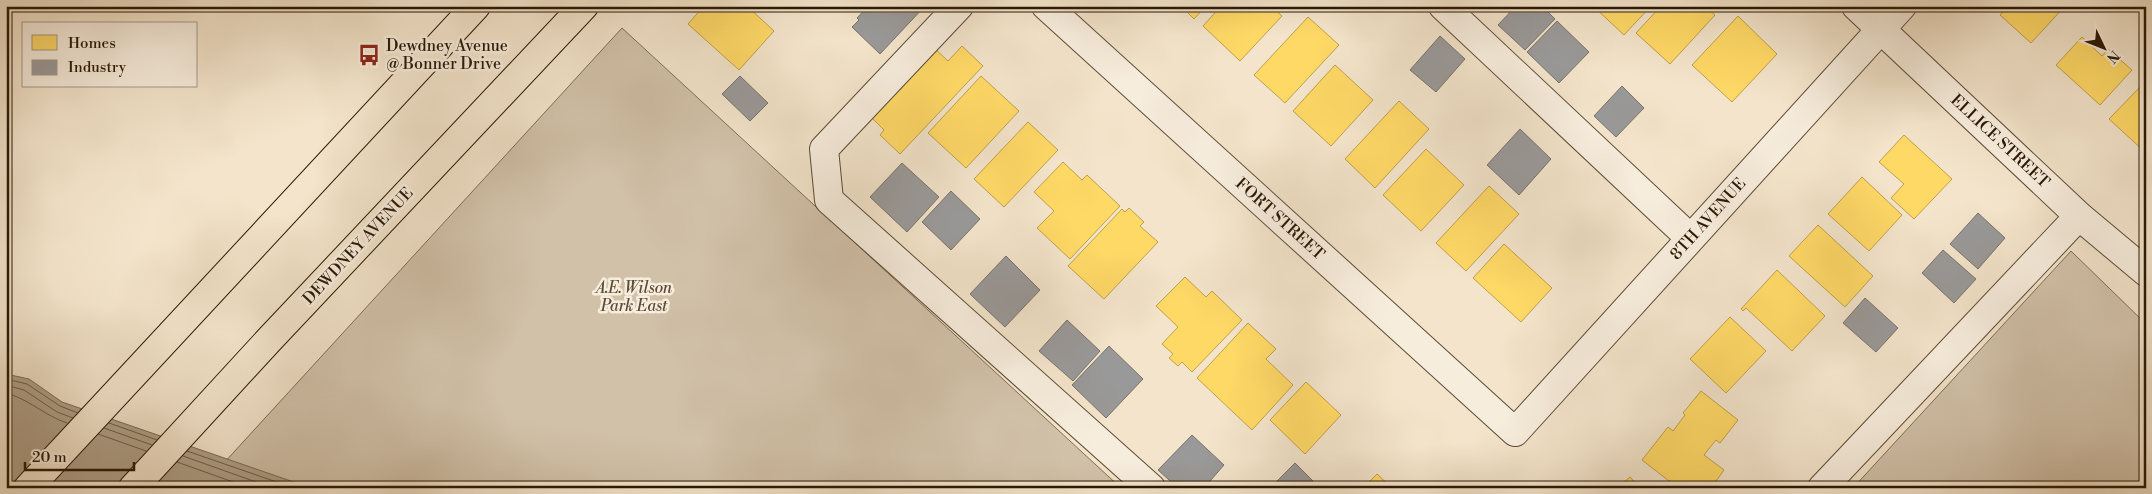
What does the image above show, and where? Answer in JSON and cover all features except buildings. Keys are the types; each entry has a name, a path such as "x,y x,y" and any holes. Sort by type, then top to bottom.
{"main road":[{"path":"28,488 476,6"},
{"name":"DEWDNEY AVENUE","path":"133,488 584,6"}],"street":[{"path":"959,6 824,149 829,200 1151,488"},
{"name":"FORT STREET","path":"1046,6 1515,432"},
{"path":"1443,6 1690,238"},
{"name":"ELLICE STREET","path":"1856,6 2079,216 2146,272"},
{"name":"8TH AVENUE","path":"1515,432 1902,6"},
{"path":"1822,488 2079,216"}],"green space":[{"name":"A.E. Wilson Park East","path":"622,28 1121,488 201,488"},
{"path":"2071,251 2146,324 2146,488 1853,488"}],"water":[{"path":"6,374 29,379 62,402 311,488 6,488"}],"place":[{"name":"Dewdney Avenue @ Bonner Drive","path":"369,55"}]}
